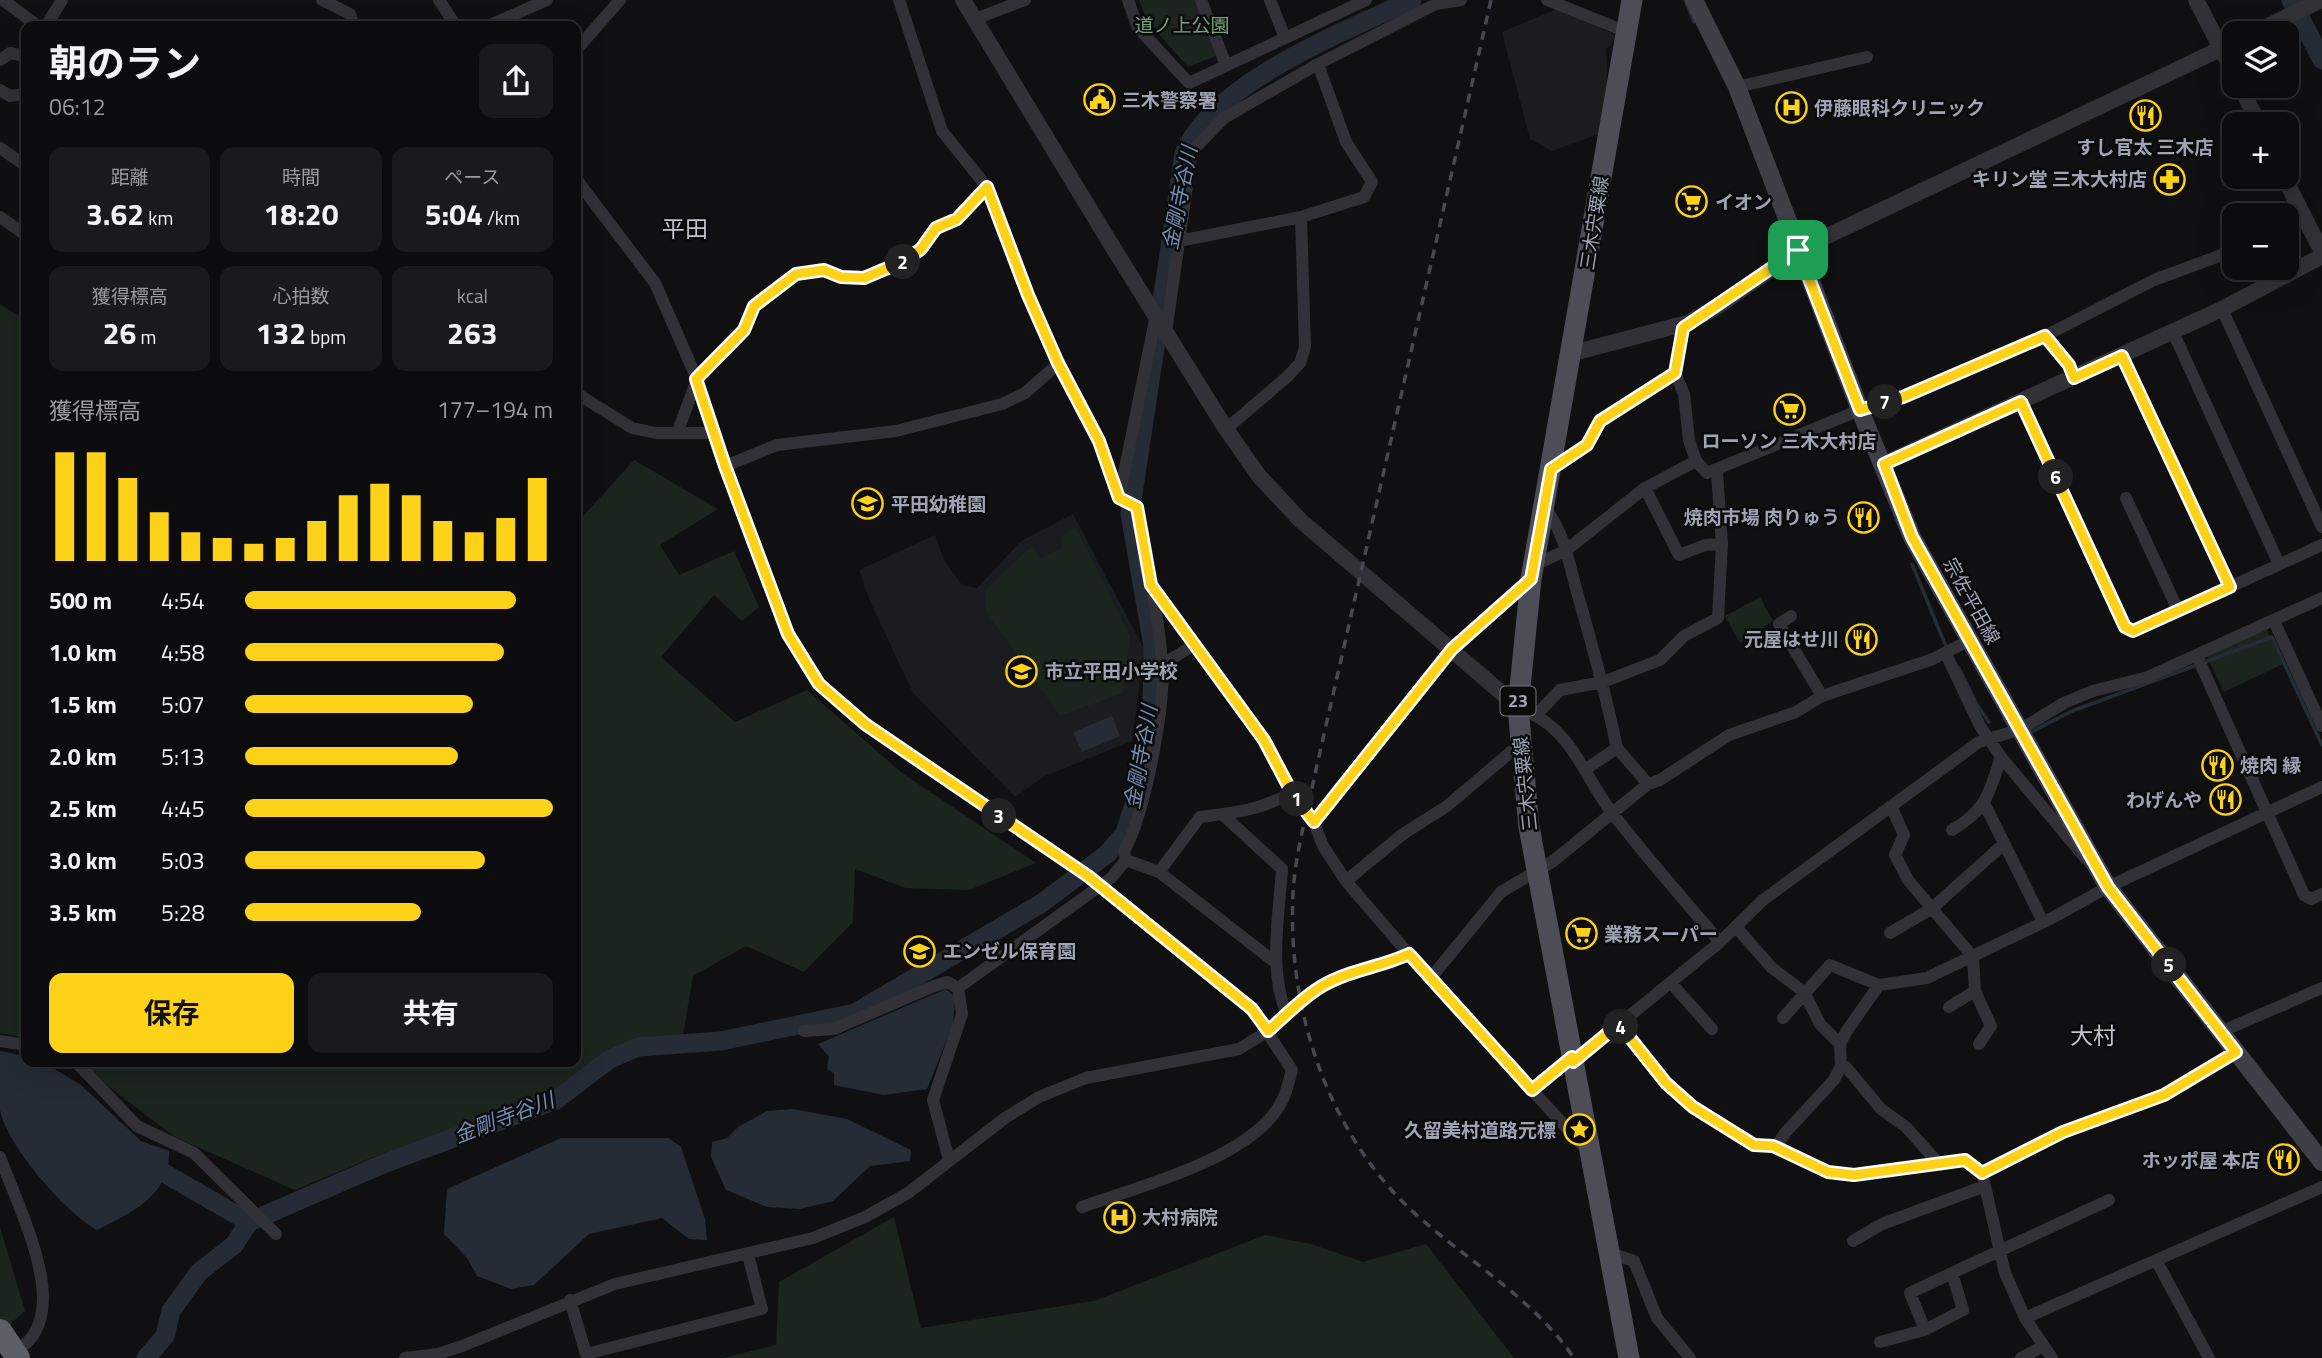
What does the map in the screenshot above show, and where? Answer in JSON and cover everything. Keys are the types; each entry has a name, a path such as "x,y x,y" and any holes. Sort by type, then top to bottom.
{"highway":[{"path":"0,1331 18,1358"}],"main road":[{"name":"三木宍粟線","path":"1629,1358 1588,1151 1538,871 1520,745 1527,711 1532,572 1573,353 1632,0"},
{"name":"宗佐平田線","path":"1694,0 1737,87 1860,410 1912,537 2108,887 2322,1162"}],"street":[{"path":"3,0 31,21"},
{"path":"49,21 62,0"},
{"path":"322,0 350,14 352,21"},
{"path":"439,0 454,21"},
{"path":"499,21 547,0"},
{"path":"581,44 620,0"},
{"path":"899,0 942,131 987,187 1028,295 1058,363 1099,441 1119,498 1137,507 1163,664 1149,769 1134,832 1124,851 1126,860"},
{"path":"963,0 1226,429 1259,476 1300,520 1527,711 1556,729 1586,768 1590,782 1612,813 1720,942"},
{"path":"975,19 1025,0"},
{"path":"1128,0 1138,28 1189,83 1285,38 1342,5 1366,0"},
{"path":"1201,0 1226,65"},
{"path":"1270,0 1285,38"},
{"path":"1166,332 1192,151 1224,118 1318,64 1436,4 1461,0"},
{"path":"1547,0 1627,32"},
{"path":"2196,0 2222,37"},
{"path":"2280,21 2319,0"},
{"path":"1573,353 1687,323 1717,307 1798,250 2222,48"},
{"path":"3,54 21,55"},
{"path":"1737,87 1867,57"},
{"path":"1179,241 1301,217 1364,197 1372,182 1346,142 1318,64"},
{"path":"1,93 21,96"},
{"path":"0,148 21,163"},
{"path":"581,186 655,283 696,379 725,466 788,634 819,684 865,724 1099,885 1252,1009 1292,1070 1282,1101 1271,1116 1240,1144 1210,1160 1082,1207"},
{"path":"678,430 696,379 744,330 754,306 796,274 824,270 841,277 864,278 904,261 921,249 936,228 957,219 987,187"},
{"path":"1226,429 1300,363 1305,346 1301,217"},
{"path":"1,219 21,232"},
{"path":"1884,464 2222,309 2322,254 2299,222"},
{"path":"1687,323 1683,328 1675,373 1684,394 1689,440 1696,461 1707,473 1717,472 1860,410 1903,397 2045,336 2154,280 2222,255"},
{"path":"2222,309 2322,527"},
{"path":"1119,498 1156,315"},
{"path":"2173,332 2279,564"},
{"path":"2045,336 2069,365 2074,378"},
{"path":"2122,356 2230,587"},
{"path":"725,466 776,445 896,431 979,411 1025,393 1058,363"},
{"path":"1551,469 1587,445 1600,421 1675,373"},
{"path":"581,396 632,428 656,433 678,430 714,433"},
{"path":"2021,402 2125,627 2133,631 2322,545"},
{"path":"1314,822 1452,649 1532,572 1565,551 1645,488 1696,461"},
{"path":"1527,711 1560,690 1603,682 1660,660 1684,636 1718,618 1722,544 1717,472"},
{"path":"1645,488 1679,555 1706,545 1722,544"},
{"path":"2126,498 2178,610"},
{"path":"1544,508 1554,519 1565,551 1603,682 1617,748 1648,784"},
{"path":"1151,585 1264,740 1292,793 1314,822 1323,846 1346,881 1430,979 1588,1151"},
{"path":"1532,1090 1720,942 1763,900 1969,750 1989,739 2021,729 2064,703 2093,691 2148,677 2322,598"},
{"path":"1791,616 1779,624 1822,696"},
{"path":"2274,621 2322,726"},
{"path":"1430,979 1501,892 1538,871 1648,784 1660,780 1729,735 1796,712 1822,696 1946,654 1970,640"},
{"path":"1163,664 1194,645"},
{"path":"1946,654 1989,739 2001,757 2108,887"},
{"path":"2197,656 2304,895 2311,899 2322,894"},
{"path":"1346,881 1403,834 1447,806 1520,745"},
{"path":"1586,768 1617,748"},
{"path":"1952,830 1972,819 1985,805 2001,757"},
{"path":"1783,1018 1830,965 1879,985 1927,978 2108,887 2322,787"},
{"path":"1159,872 1200,817 1233,815 1270,804 1292,793"},
{"path":"1985,805 2043,922"},
{"path":"1891,806 1904,835 1895,855 1908,880 1973,957 1975,991 1991,1026 1979,1044"},
{"path":"1222,814 1282,869 1276,963 1281,1001 1287,1015"},
{"path":"1890,933 1931,909 1994,850 2004,844"},
{"path":"958,988 1111,878 1126,860"},
{"path":"1126,860 1159,872 1276,963"},
{"path":"1736,927 1772,968 1804,992 1820,1024 1840,1044"},
{"path":"405,1358 438,1354 462,1346 615,1284 813,1238 865,1217 908,1193 1005,1118 1039,1097 1086,1078 1239,1049 1268,1031 1321,986 1353,972 1388,964 1409,954"},
{"path":"804,1031 834,1029 947,982 958,988"},
{"path":"1671,982 1712,1029"},
{"path":"1776,1147 1785,1133 1834,1080 1841,1066 1840,1044 1879,985"},
{"path":"949,1160 933,1100 962,1014 958,988"},
{"path":"2220,1032 2322,988"},
{"path":"1949,1007 1975,991"},
{"path":"1619,1024 1666,1083 1693,1107 1745,1141 1776,1147 1828,1172 1854,1175 1890,1168 1940,1166 1965,1160 1984,1179 2006,1273 2025,1318 2052,1358"},
{"path":"0,1041 21,1044"},
{"path":"1853,1241 1882,1224 1984,1179 2063,1132 2164,1095 2236,1052"},
{"path":"1841,1066 1881,1109 1906,1127 1940,1166"},
{"path":"81,1067 137,1125 194,1153 276,1234"},
{"path":"0,1157 35,1255 44,1291 43,1313 35,1334 10,1358"},
{"path":"2025,1318 2322,1187"},
{"path":"1925,1330 1910,1293 2109,1200"},
{"path":"570,1300 586,1356 762,1309 748,1255"},
{"path":"1610,1257 1619,1256 1634,1261 1657,1318 1690,1358"},
{"path":"2157,1262 2209,1358"},
{"path":"1880,1342 1925,1330 1963,1310 1952,1273"},
{"path":"2021,1358 2044,1346"}],"shaded area":[{"path":"1557,9 1615,35 1610,47 1606,48 1608,95 1601,133 1552,151 1530,139 1502,32"},
{"name":"市立平田小学校","path":"1073,514 1144,649 1132,741 1045,776 1015,797 913,693 870,601 859,570 935,535 944,560 962,585 977,588 1021,541"},
{"path":"1112,716 1120,736 1082,752 1073,732"},
{"path":"946,989 955,997 953,1024 927,1089 884,1095 834,1085 834,1073 827,1069 829,1057 818,1044"},
{"path":"0,1051 21,1055 21,1067 51,1067 81,1085 141,1141 169,1151 168,1167 156,1191 146,1201 97,1230 70,1209 40,1177 14,1142 0,1110"},
{"path":"793,1109 847,1119 911,1150 910,1161 870,1166 833,1201 800,1209 767,1207 726,1190 711,1157 712,1142 727,1138 738,1127 767,1111"},
{"path":"561,1138 668,1138 681,1147 705,1219 707,1240 689,1239 662,1218 589,1234 534,1285 511,1289 477,1276 467,1258 444,1234 447,1189"}],"green space":[{"name":"道ノ上公園","path":"1139,0 1198,0 1216,56 1188,67 1147,21"},
{"path":"0,304 21,317 21,1037 0,1033"},
{"path":"634,460 718,509 660,545 679,575 734,551 759,607 742,621 714,595 661,657 735,722 807,690 902,773 1036,863 969,890 906,888 855,869 853,922 804,972 746,946 693,976 683,1035 613,1048 550,1095 371,1158 295,1190 175,1137 83,1067 581,1067 581,518"},
{"path":"1076,527 1130,636 1123,693 1060,716 986,611 986,589 1034,546 1039,559 1063,547 1061,536"},
{"path":"1760,597 1773,621 1740,643 1725,616"},
{"path":"2265,626 2283,664 2224,692 2208,658 2210,651"},
{"path":"894,1217 921,1328 1094,1301 1265,1235 1311,1244 1363,1262 1426,1244 1514,1358 723,1358 776,1345 779,1282"},
{"path":"0,1227 25,1311 0,1333"}],"waterway":[{"name":"金剛寺谷川","path":"146,1358 165,1336 171,1311 199,1272 234,1245 249,1222 383,1164 556,1100 610,1059 638,1047 721,1041 855,1013 1042,903 1107,854 1125,833 1140,785 1152,709 1153,646 1130,514 1184,154 1199,129 1221,105 1250,82 1318,43 1412,0"},
{"path":"1685,0 1694,22"},
{"name":"金剛寺谷川","path":"2291,0 2322,60"},
{"path":"1912,564 1947,649"},
{"path":"2205,662 2272,637 2322,745"},
{"path":"2031,732 2072,711 2197,665"},
{"path":"1959,668 1977,705 1989,722"},
{"path":"164,1173 249,1222"}],"railway":[{"path":"1491,0 1302,834 1294,879 1293,939 1307,1028 1321,1072 1339,1113 1362,1152 1389,1187 1421,1219 1522,1301 1574,1358"}],"place":[{"name":"三木警察署","path":"1099,100"},
{"name":"伊藤眼科クリニック","path":"1791,108"},
{"name":"すし官太 三木店","path":"2145,116"},
{"name":"キリン堂 三木大村店","path":"2170,179"},
{"name":"イオン","path":"1692,202"},
{"name":"ローソン 三木大村店","path":"1789,410"},
{"name":"平田幼稚園","path":"868,504"},
{"name":"焼肉市場 肉りゅう","path":"1863,517"},
{"name":"元屋はせ川","path":"1862,639"},
{"name":"市立平田小学校","path":"1022,671"},
{"name":"焼肉 縁","path":"2217,765"},
{"name":"わげんや","path":"2225,800"},
{"name":"業務スーパー","path":"1581,934"},
{"name":"エンゼル保育園","path":"920,951"},
{"name":"久留美村道路元標","path":"1579,1130"},
{"name":"ホッポ屋 本店","path":"2283,1160"},
{"name":"大村病院","path":"1119,1217"}],"district":[{"name":"平田","path":"685,229"},
{"name":"大村","path":"2093,1036"}],"route":[{"path":"987,187 1028,295 1058,363 1099,441 1119,498 1137,507 1151,585 1264,740 1292,793 1314,822 1452,649 1531,579 1551,469 1587,445 1600,421 1675,373 1683,328 1687,323 1717,307 1798,250 1860,410 1903,397 2045,336 2069,365 2074,378 2122,356 2230,587 2133,631 2125,627 2021,402 1884,464 1912,537 2108,887 2236,1052 2164,1095 2063,1132 1982,1173 1965,1160 1940,1166 1906,1170 1890,1168 1854,1175 1828,1172 1773,1146 1754,1145 1693,1107 1666,1083 1619,1024 1573,1062 1572,1057 1532,1090 1409,954 1388,964 1353,972 1321,986 1268,1031 1252,1009 1088,876 865,724 819,684 788,634 725,466 696,379 744,330 754,306 796,274 824,270 841,277 864,278 904,261 921,249 936,228 957,219 987,187"}]}
